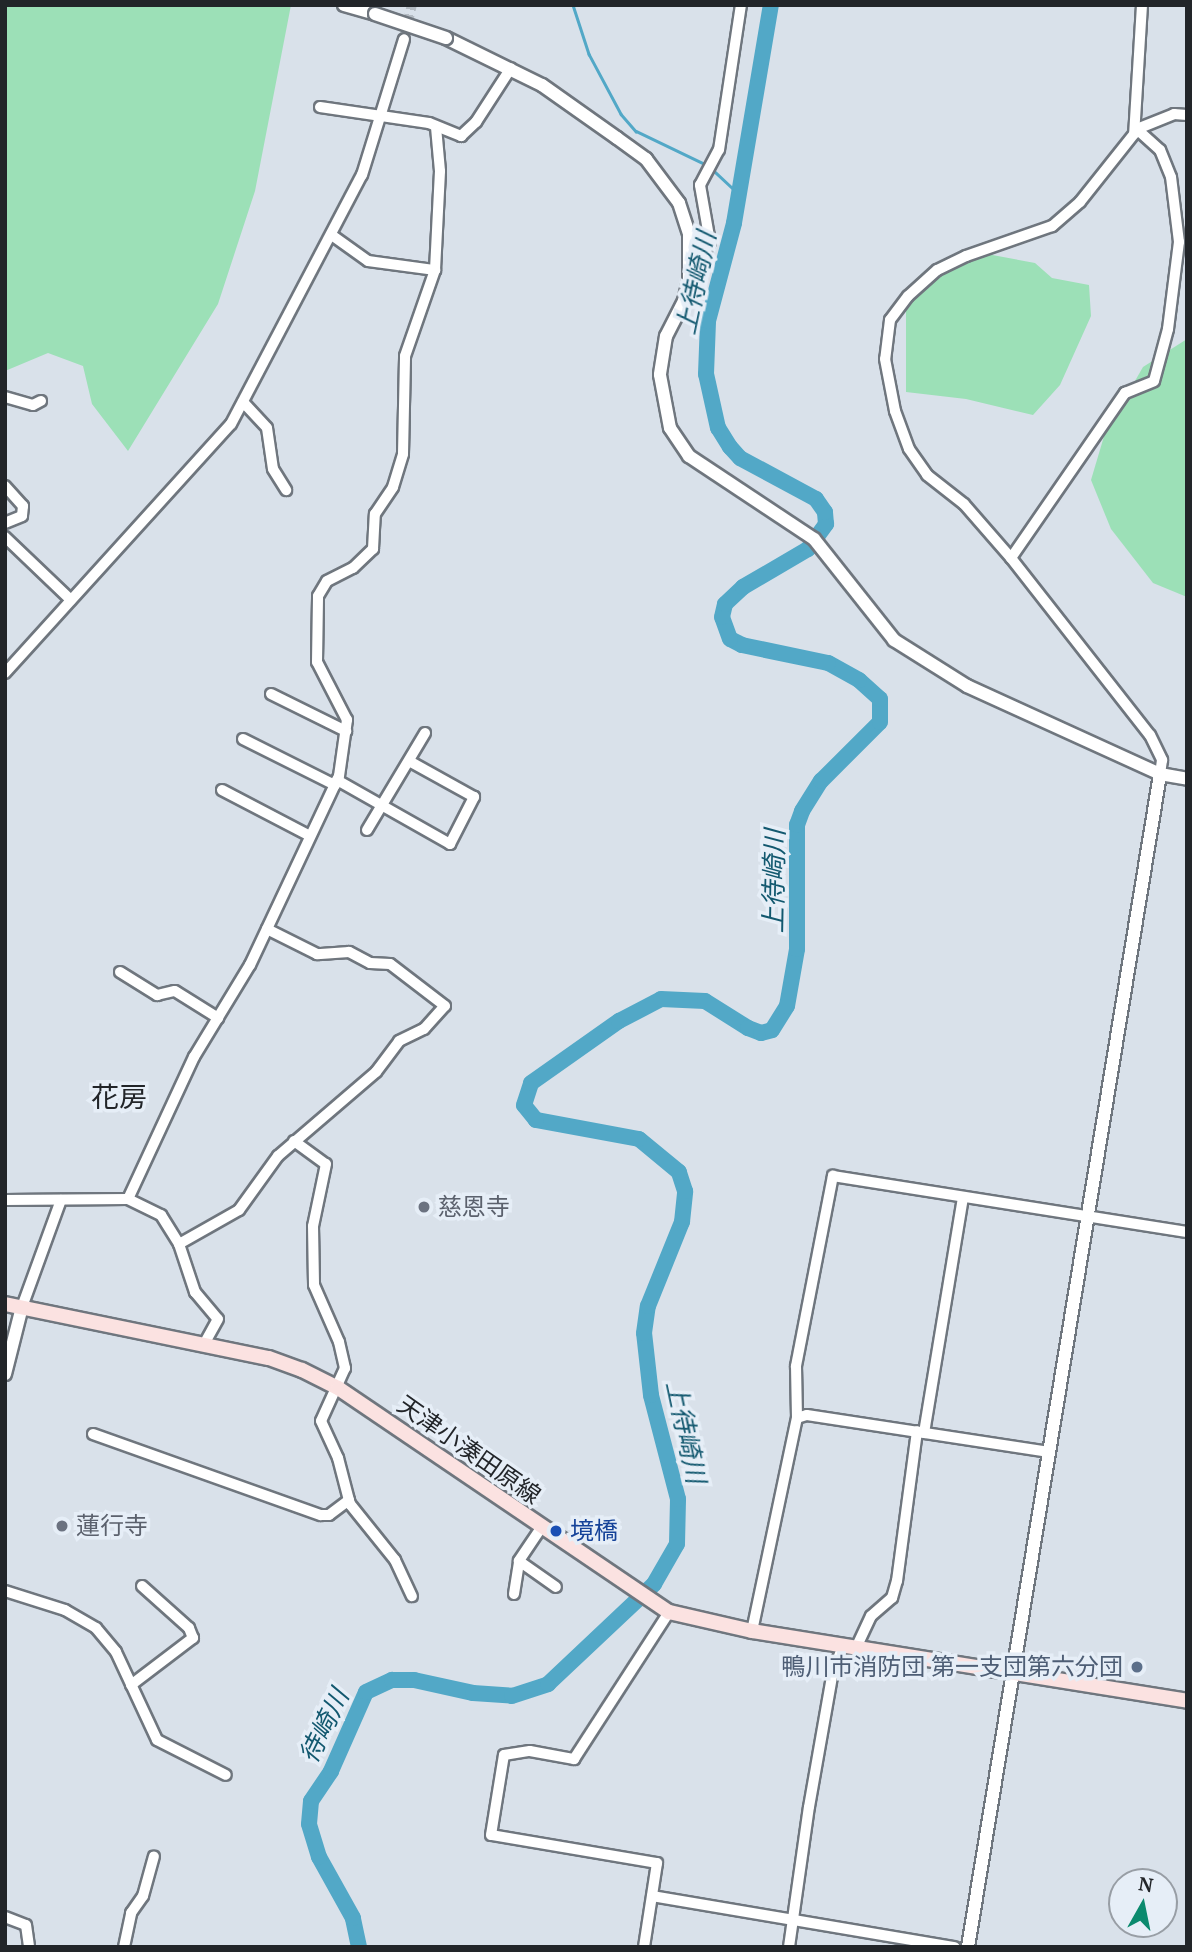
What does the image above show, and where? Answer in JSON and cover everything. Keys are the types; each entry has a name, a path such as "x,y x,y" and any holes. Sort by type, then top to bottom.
{"main road":[{"name":"天津小湊田原線","path":"5,1304 282,1362 338,1388 541,1528 669,1612 752,1631 1187,1701"}],"street":[{"path":"344,5 446,38 512,68 646,159 678,203 689,234 689,281"},
{"path":"741,5 719,150 700,185 710,242 689,281 662,354 660,375 670,428 704,469 783,516 835,561 894,640 967,686 1160,775 1187,779"},
{"path":"1137,129 1142,5"},
{"path":"5,673 231,424 333,236 362,175 382,119 404,39"},
{"path":"320,107 436,127 454,136 467,132 512,68"},
{"path":"968,1947 1162,760 1150,735 1011,558 964,504 927,475 909,449 895,411 885,359 890,320 908,296 937,270 1052,226 1080,202 1137,129 1174,114 1187,115"},
{"path":"128,1199 194,1056 267,929 308,835 336,783 347,720 317,662 318,596 327,580 353,568 373,548 375,514 393,487 403,454 405,356 435,270 440,171 436,127"},
{"path":"1011,558 1125,393 1154,381 1168,329 1183,243 1171,177 1160,149 1137,129"},
{"path":"333,236 368,261 435,270"},
{"path":"5,397 33,405 41,401"},
{"path":"243,402 267,428 272,470 286,490"},
{"path":"5,486 23,506 22,516 5,523"},
{"path":"5,537 71,600"},
{"path":"271,694 346,731"},
{"path":"367,830 425,733"},
{"path":"243,739 383,806 450,844 456,840 474,797 409,761"},
{"path":"222,790 308,835"},
{"path":"178,1244 239,1210 294,1141 376,1072 399,1041 424,1029 445,1006 390,964 370,962 349,952 317,954 267,929"},
{"path":"121,972 157,995 175,991 218,1018"},
{"path":"294,1141 326,1164 311,1246 314,1285 339,1342 345,1368 321,1421 338,1458 349,1500 395,1560 412,1596"},
{"path":"752,1631 797,1418 796,1366 833,1176 1187,1233"},
{"path":"789,1947 833,1671 871,1616 892,1598 897,1581 920,1432 963,1196"},
{"path":"5,1200 128,1199 161,1215 178,1244 194,1292 218,1318 204,1344"},
{"path":"5,1374 22,1307 61,1200"},
{"path":"797,1418 807,1415 1049,1452"},
{"path":"93,1434 321,1515 329,1514 349,1500"},
{"path":"514,1594 519,1561 541,1528"},
{"path":"519,1561 556,1587"},
{"path":"131,1685 193,1638 189,1628 142,1586"},
{"path":"5,1591 86,1620 111,1645 158,1740 226,1775"},
{"path":"644,1947 657,1863 491,1835 504,1755 530,1751 574,1759 669,1612"},
{"path":"124,1947 131,1913 143,1896 154,1856"},
{"path":"653,1896 955,1947"},
{"path":"5,1917 26,1925 29,1947"}],"green space":[{"path":"5,5 291,5 255,191 218,304 128,451 92,404 83,366 48,353 5,371"},
{"path":"971,251 1035,263 1052,278 1089,285 1091,316 1060,385 1033,415 966,399 906,392 906,311 923,276"},
{"path":"1187,339 1187,597 1153,583 1111,529 1091,480 1105,433 1143,367"}],"waterway":[{"path":"573,5 589,54 621,114 636,131 707,165"},
{"name":"上待崎川","path":"359,1947 353,1918 319,1857 309,1824 311,1801 331,1771 366,1692 392,1680 414,1680 473,1693 512,1696 548,1684 654,1584 677,1544 678,1499 651,1395 644,1333 648,1306 682,1222 685,1191 679,1172 639,1139 536,1120 524,1105 531,1083 619,1021 661,999 705,1001 748,1028 761,1033 772,1030 787,1006 797,949 797,825 802,811 821,781 880,722 880,699 859,680 828,663 742,645 730,639 722,617 725,604 743,587 808,549 826,524 825,512 816,499 740,458 730,447 718,428 706,374 708,321 734,223 771,5"},
{"path":"712,169 739,194"}],"tunnel":[{"path":"404,39 412,5"}],"place":[{"name":"慈恩寺","path":"424,1207"},
{"name":"蓮行寺","path":"62,1526"},
{"name":"境橋","path":"556,1531"},
{"name":"鴨川市消防団 第一支団第六分団","path":"1137,1667"}],"district":[{"name":"花房","path":"119,1097"}],"water label":[{"name":"待崎川","path":"324,1726"}]}
